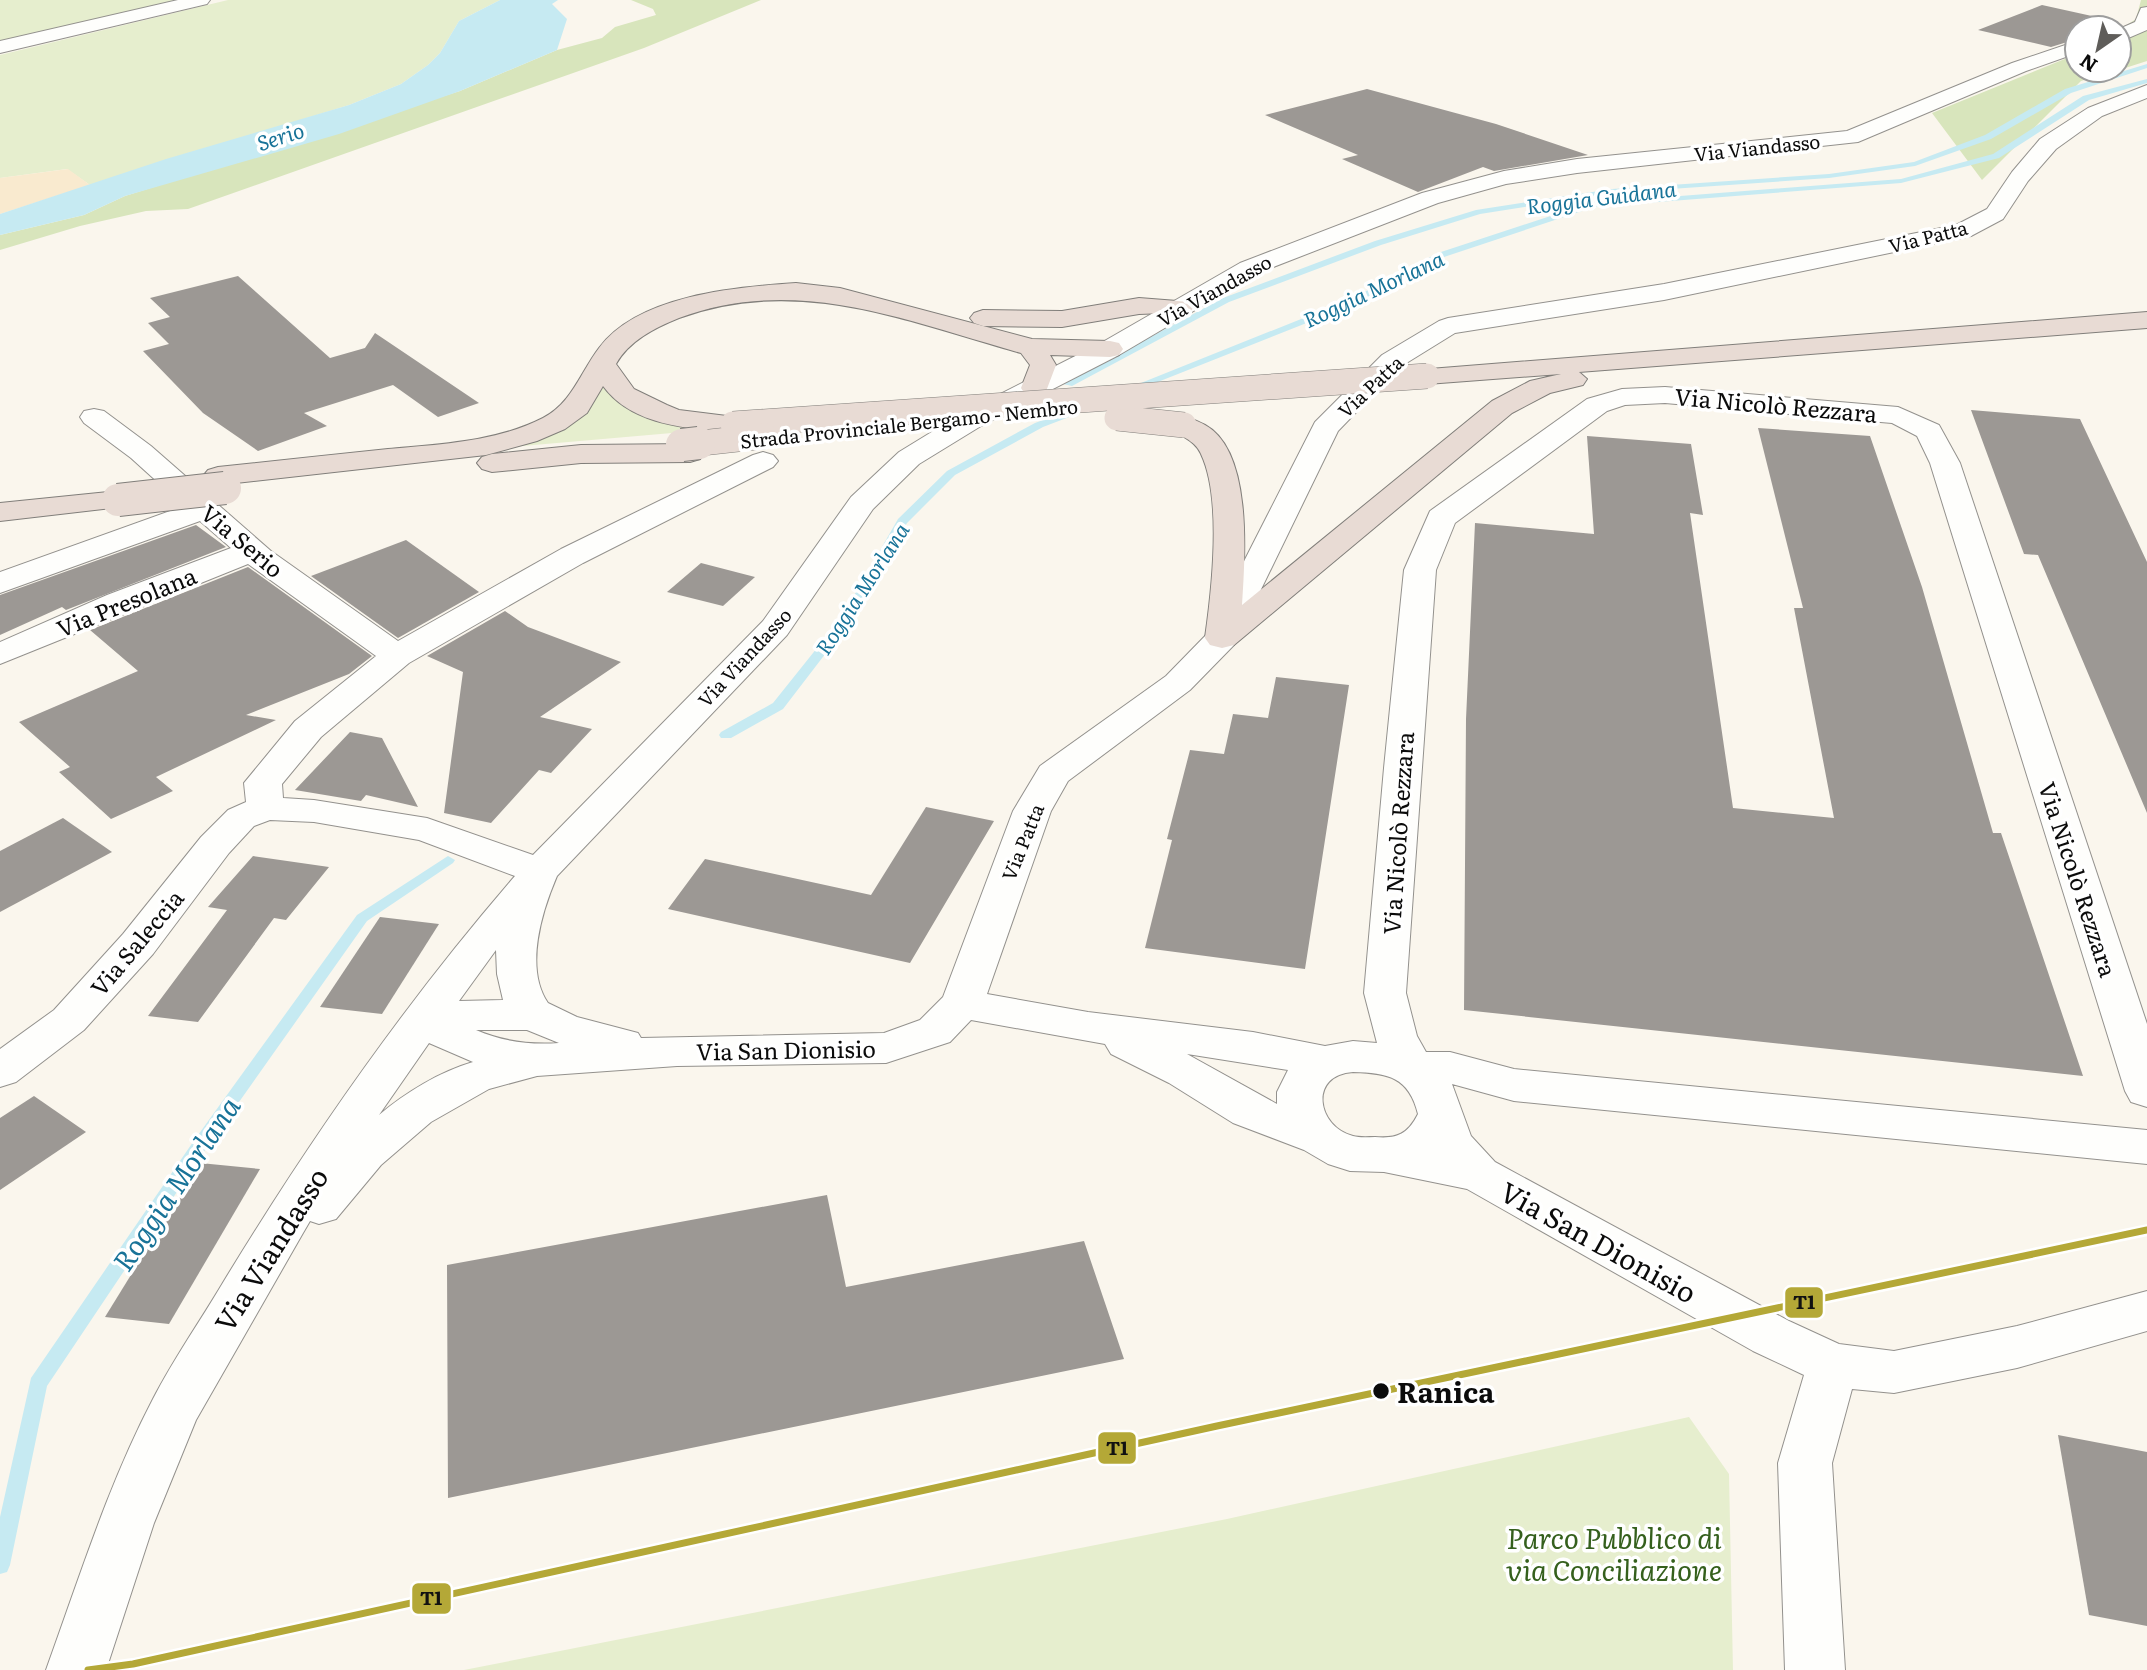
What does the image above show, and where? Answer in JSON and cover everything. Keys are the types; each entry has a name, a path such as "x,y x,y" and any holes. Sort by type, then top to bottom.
{"highway":[{"path":"216,491 476,449 527,435 555,423 577,407 610,351 630,332 656,318 691,305 742,294 796,291 840,296 894,308 1031,347 1110,349"},
{"path":"894,308 970,318 1062,319 1139,306 1181,307"},
{"path":"1062,319 1110,349"},
{"path":"603,366 624,395 657,411 674,418 733,424 1238,391 2147,320"},
{"path":"1031,347 1042,365 1035,388"},
{"path":"1222,638 1502,407 1540,387 1600,373 1737,352"},
{"name":"Strada Provinciale Bergamo - Nembro","path":"686,449 1238,391"},
{"path":"0,499 216,491 581,454 1118,418 1184,425 1207,439 1223,470 1229,585 1222,638"},
{"path":"0,512 116,494"}],"street":[{"path":"0,47 201,0"},
{"path":"2133,29 2143,24 2147,12"},
{"name":"Via Viandasso","path":"76,1670 126,1522 173,1412 233,1305 307,1187 423,1019 487,934 540,871 775,628 862,503 909,458 971,420 1110,349 1276,255 1430,198 1504,178 1577,166 1850,136 1880,127 2024,64 2063,51"},
{"name":"Via Patta","path":"962,1004 1032,811 1054,774 1178,683 1222,638 1325,428 1391,361 1448,326 1664,292 1964,230 1995,214 2020,177 2048,144 2095,113 2147,91"},
{"name":"Via Nicolò Rezzara","path":"1413,1068 1395,1036 1385,993 1420,570 1441,518 1597,405 1622,397 1665,395 1898,415 1929,431 1945,463 2147,1091"},
{"name":"Via Serio","path":"94,417 141,452 216,491 252,551 397,656"},
{"path":"533,1015 520,989 515,940 523,909 540,871 427,830 314,811 265,808 263,783 308,729 397,656 572,556 763,461"},
{"path":"0,583 114,542 216,491"},
{"path":"0,556 114,542"},
{"name":"Via Presolana","path":"0,654 119,602 252,551"},
{"name":"Via Saleccia","path":"0,1071 69,1020 138,944 215,845 241,818 265,808"},
{"name":"Via Nicolò Rezzara","path":"1334,1059 1370,1028 1385,993"},
{"path":"962,1004 1088,1027 1334,1059 1378,1058 1413,1068 1450,1068 1514,1085 2147,1147"},
{"name":"Via San Dionisio","path":"677,1051 886,1048 934,1031 962,1004"},
{"path":"423,1019 468,1015 533,1015 610,1043 677,1051"},
{"path":"423,1019 460,1042 496,1055 537,1060 677,1051"},
{"path":"1088,1027 1145,1051 1249,1111 1319,1138 1344,1152 1390,1157 1418,1147 1431,1131 1440,1108 1433,1087 1413,1068"},
{"path":"1319,1138 1303,1121 1297,1101 1305,1077 1334,1059"},
{"path":"233,1305 365,1153 415,1110 474,1077 537,1060"},
{"path":"1440,1108 1514,1085"},
{"name":"Via San Dionisio","path":"1440,1108 1452,1146 1478,1174"},
{"name":"Via San Dionisio","path":"1390,1157 1478,1174 1771,1336 1833,1365 1894,1372 2018,1347 2147,1311"},
{"path":"1815,1670 1805,1463 1833,1365"}],"green space":[{"path":"0,0 178,0 0,41"},
{"path":"228,0 500,0 459,21 440,53 401,84 349,105 90,185 67,169 0,178 0,55"},
{"path":"631,0 761,0 644,48 188,209 146,211 80,226 0,250 0,235 84,215 125,196 460,91 557,50 602,38 615,27 656,15 653,9"},
{"path":"2141,0 2147,0 2147,61 2133,66 2133,21 2136,19"},
{"path":"2063,60 2063,84 2078,84 1982,180 1932,113"},
{"path":"603,382 612,395 638,413 670,422 718,429 511,447 590,407"},
{"name":"Parco Pubblico di via Conciliazione","path":"1689,1417 1729,1474 1733,1670 464,1670 1227,1519"}],"sand":[{"path":"68,169 90,185 0,214 0,178"}],"water":[{"name":"Serio","path":"500,0 558,0 552,4 567,19 557,50 460,91 339,134 125,196 84,215 0,235 0,214 166,159 349,105 401,84 440,53 459,21"}],"building":[{"path":"2042,5 2083,14 2063,14 2063,43 2051,47 1978,30"},
{"path":"1367,89 1496,124 1588,155 1494,171 1483,167 1418,192 1342,159 1358,155 1265,115"},
{"path":"238,276 330,358 365,348 375,333 479,403 438,417 393,385 304,413 327,426 258,451 203,413 143,351 169,344 148,323 170,317 150,298"},
{"path":"1971,410 2080,419 2147,562 2147,813 2038,555 2024,554"},
{"path":"1758,428 1870,436 1922,587 1993,833 2001,833 2083,1076 1464,1010 1466,719 1475,523 1594,534 1587,436 1691,444 1703,515 1690,513 1733,808 1834,818 1794,608 1803,608"},
{"path":"196,525 226,547 66,610 62,607 0,635 0,595"},
{"path":"406,540 479,592 398,638 311,576"},
{"path":"701,563 755,577 723,606 667,592"},
{"path":"248,567 372,656 349,674 246,715 276,720 156,777 173,791 111,819 59,772 70,767 19,722 138,671 90,630"},
{"path":"505,611 528,627 621,662 540,717 592,729 551,773 539,770 491,823 444,813 463,672 427,656"},
{"path":"1276,677 1349,685 1305,969 1145,948 1172,840 1167,839 1190,750 1224,754 1233,714 1268,718"},
{"path":"350,732 382,738 418,807 366,795 361,801 295,790"},
{"path":"926,807 994,821 910,963 668,909 705,859 871,895"},
{"path":"63,818 112,852 0,912 0,851"},
{"path":"253,856 329,867 286,920 274,918 198,1022 148,1016 227,910 208,907"},
{"path":"380,917 439,924 382,1014 320,1007"},
{"path":"34,1096 86,1132 0,1190 0,1118"},
{"path":"200,1163 260,1169 169,1324 105,1317"},
{"path":"827,1195 846,1287 1084,1241 1124,1359 448,1498 447,1265"},
{"path":"2058,1435 2147,1452 2147,1626 2089,1615"}],"waterway":[{"name":"Roggia Guidana","path":"1068,384 1226,300 1378,243 1479,212 1612,191 1829,176 1915,164 1988,137 2068,91 2147,66"},
{"name":"Roggia Morlana","path":"1131,389 1354,301 1441,255 1593,205 1901,181 1996,156 2086,98 2147,81"},
{"name":"Roggia Morlana","path":"726,735 778,706 846,619 902,521 951,473 1039,425 1086,407"},
{"name":"Roggia Morlana","path":"0,1565 38,1384 199,1146 362,918 448,860"}],"transit line":[{"name":"T1","path":"88,1670 133,1664 1217,1426 2147,1230"}],"place":[{"name":"Ranica","path":"1381,1391"}]}
